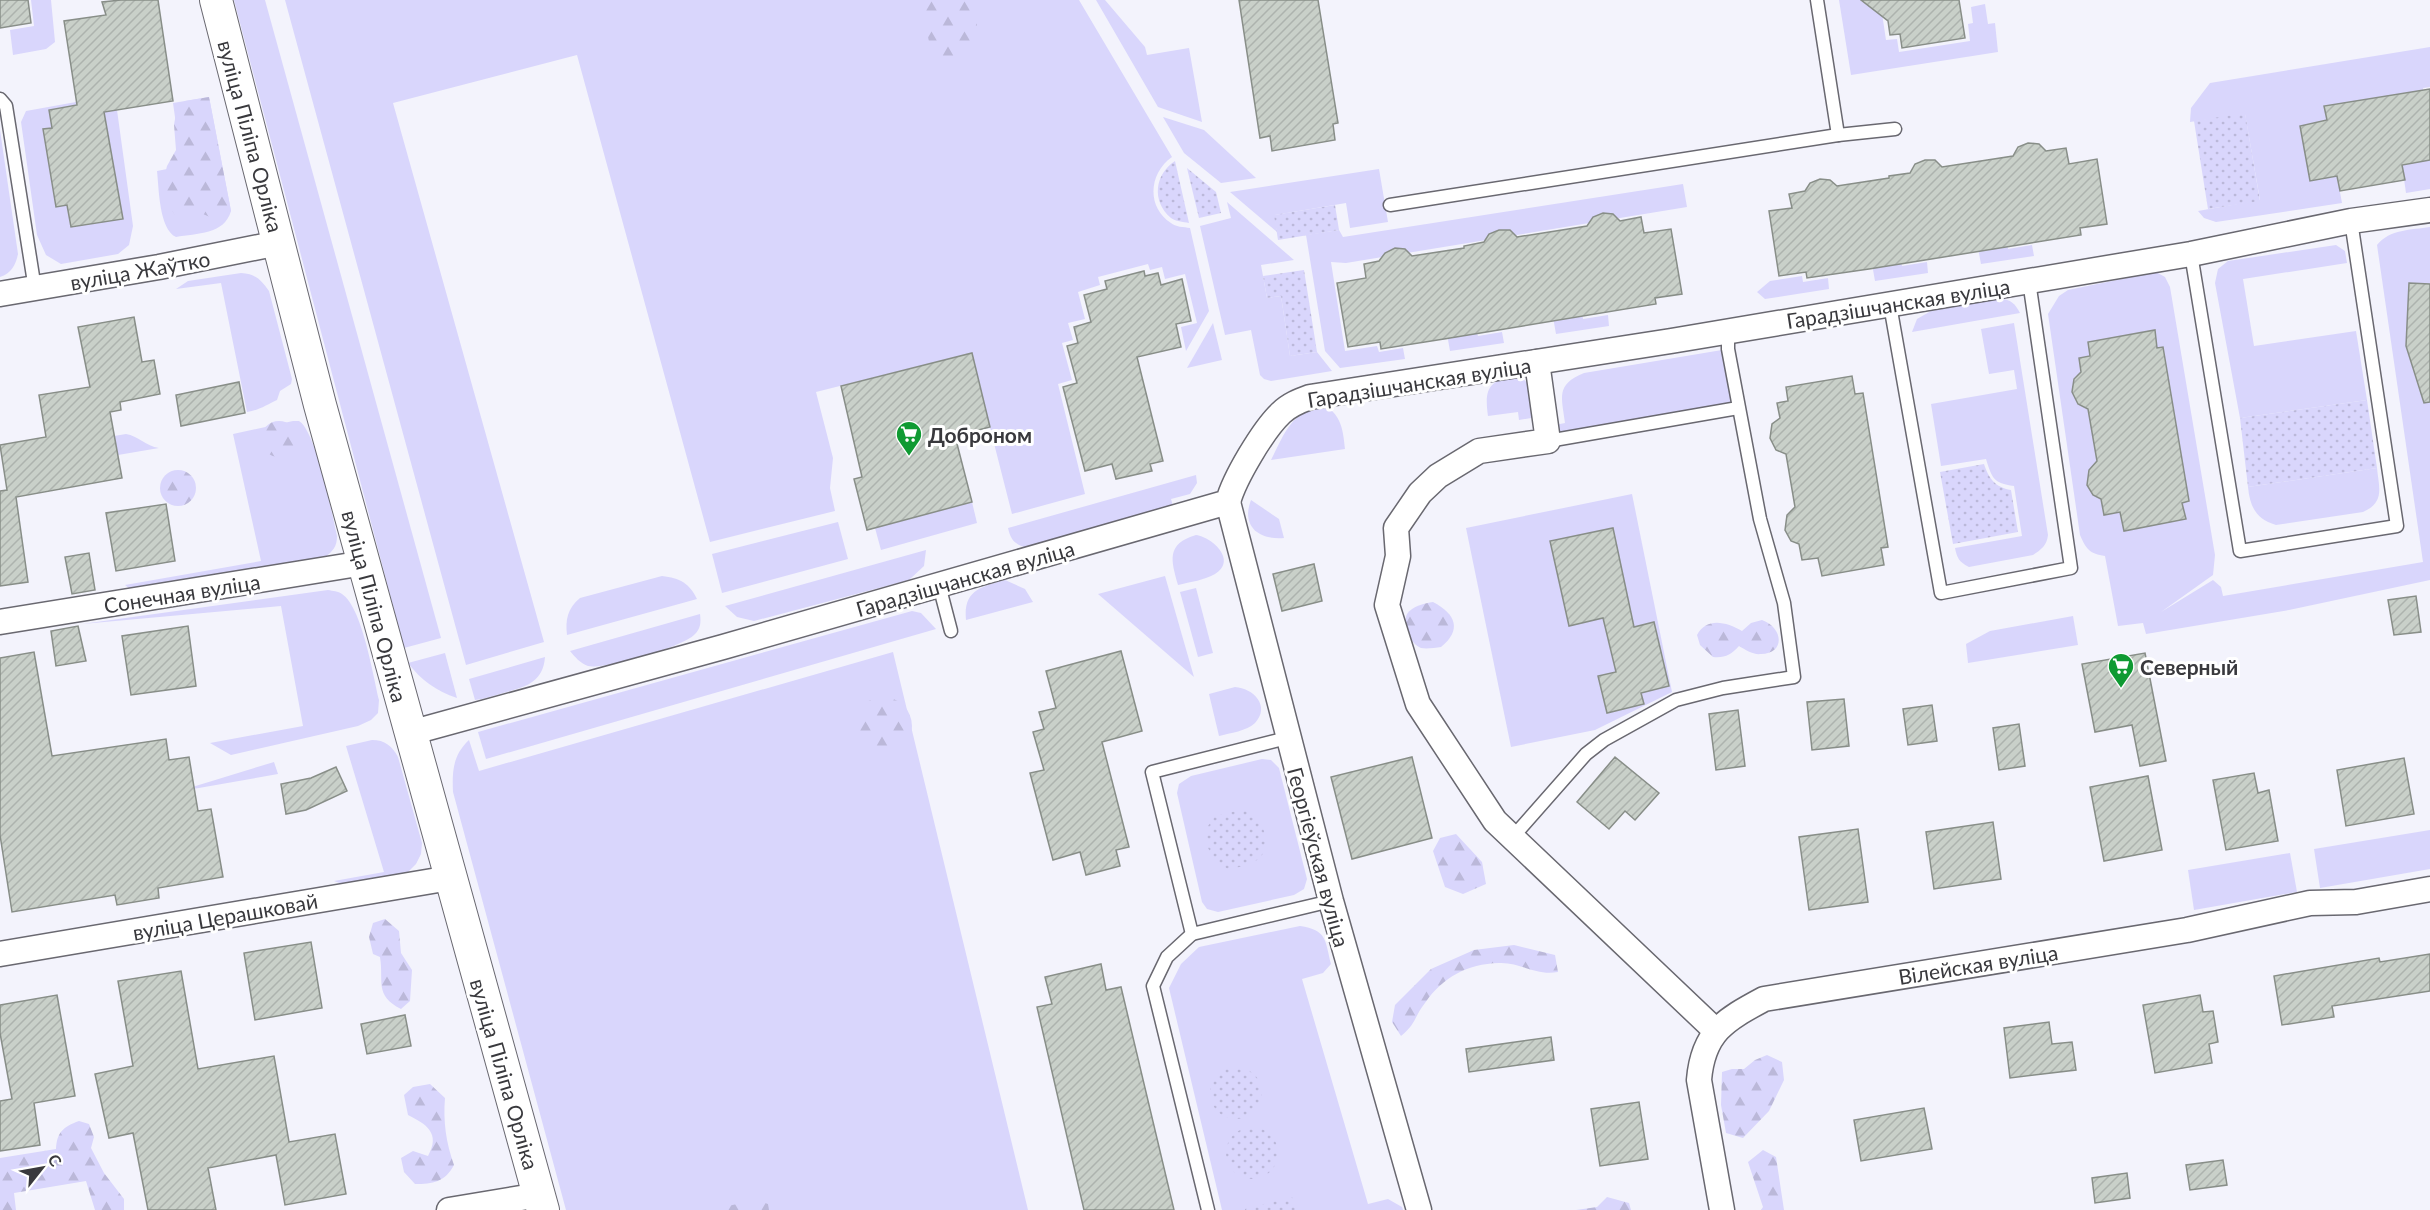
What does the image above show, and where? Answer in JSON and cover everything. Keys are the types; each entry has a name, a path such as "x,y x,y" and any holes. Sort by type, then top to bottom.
{"street":[{"name":"вуліца Піліпа Орліка","path":"216,0 320,405 541,1202"},
{"name":"Гарадзішчанская вуліца","path":"410,733 723,647 1228,502 1238,477 1270,426 1294,403 1310,397 1890,305 2191,254 2351,221 2430,210"},
{"name":"вуліца Жаўтко","path":"0,294 279,243"},
{"path":"1537,362 1548,441 1479,451 1438,476 1420,493 1396,528 1398,556 1388,605 1418,704 1495,821 1716,1031"},
{"name":"Георгіеўская вуліца","path":"1228,502 1287,738 1419,1210"},
{"name":"Сонечная вуліца","path":"0,622 364,563"},
{"name":"вуліца Церашковай","path":"0,954 450,878"},
{"name":"Вілейская вуліца","path":"1722,1210 1699,1080 1701,1062 1716,1031 1731,1017 1764,999 2187,930 2310,903 2356,903 2430,889"},
{"path":"449,1210 541,1202"}],"lane":[{"path":"1817,0 1838,135"},
{"path":"0,99 6,106 35,288"},
{"path":"1390,205 1838,135 1894,129"},
{"path":"2191,254 2240,551 2397,526 2351,221"},
{"path":"1890,305 1941,593 2071,568 2029,281"},
{"path":"1512,838 1586,754 1604,740 1676,700 1723,688 1794,677 1784,603 1760,519 1738,408 1728,350 1728,331"},
{"path":"1548,441 1738,408"},
{"path":"939,585 951,631"},
{"path":"1192,934 1152,772 1287,738"},
{"path":"1208,1210 1153,986 1167,957 1192,934 1331,901"}],"green space":[{"path":"31,0 51,0 55,42 46,49 13,55 10,30 34,26"},
{"path":"234,0 265,0 441,638 404,648"},
{"path":"285,0 1079,0 1172,157 1164,164 1155,181 1154,199 1157,208 1171,223 1190,228 1209,311 1186,351 1181,327 1197,323 1185,274 1165,279 1162,267 1150,270 1148,264 1098,277 1100,285 1078,292 1085,319 1068,323 1073,340 1062,343 1072,380 1058,384 1085,494 1012,514 971,353 816,392 833,458 830,488 835,511 710,542 577,55 393,103 544,642 466,665"},
{"path":"921,0 967,0 977,23 977,50 956,65 930,47"},
{"path":"1096,0 1105,0 1145,47 1147,55 1189,48 1202,122 1158,107"},
{"path":"1839,0 1880,0 1886,40 1897,39 1899,52 1970,41 1968,24 1973,23 1971,7 1985,4 1988,24 1995,23 1998,52 1851,75"},
{"path":"2430,47 2430,87 2423,88 2426,105 2385,96 2325,106 2327,120 2301,126 2310,181 2337,176 2342,203 2216,222 2204,218 2198,211 2260,200 2245,114 2190,122 2191,108 2210,83"},
{"path":"209,97 231,211 222,225 216,229 176,237 170,233 163,217 157,171 182,166 173,103"},
{"path":"209,97 231,211 219,221 203,214 184,219 176,216 169,207 164,178 167,166 176,150 174,125 177,107 185,101"},
{"path":"76,102 77,105 117,110 133,226 129,245 118,254 61,264 46,255 37,235 21,122 26,111"},
{"path":"2245,113 2260,201 2208,209 2194,121"},
{"path":"1163,117 1204,130 1256,178 1221,183 1184,153"},
{"path":"0,130 18,254 12,268 0,277"},
{"path":"2430,160 2430,189 2406,193 2402,165"},
{"path":"1175,161 1189,223 1171,218 1160,204 1158,196 1163,173"},
{"path":"1187,168 1216,192 1221,213 1199,218"},
{"path":"1379,169 1388,222 1350,228 1346,203 1275,215 1277,232 1230,192"},
{"path":"1683,184 1687,207 1346,263 1331,262 1345,351 1377,346 1379,352 1403,348 1405,359 1340,368 1325,351 1306,235 1339,230 1343,237"},
{"path":"1227,202 1294,260 1261,265 1267,298 1281,296 1290,356 1317,352 1332,371 1271,381 1264,379 1260,375 1251,330 1225,335 1200,226 1231,218"},
{"path":"1335,205 1339,230 1278,240 1274,215"},
{"path":"2430,227 2430,580 2289,610 2146,634 2143,623 2118,626 2105,556 2089,550 2080,535 2048,314 2059,296 2068,290 2156,272 2165,277 2170,287 2215,555 2213,575 2161,612 2213,580 2221,587 2223,596 2423,562 2377,245 2394,233"},
{"path":"2007,243 2008,249 2032,245 2034,256 1981,264 1978,248"},
{"path":"2336,245 2345,251 2347,263 2243,279 2254,346 2356,331 2367,400 2240,418 2215,283 2218,269 2228,261"},
{"path":"1901,260 1902,266 1927,262 1928,273 1875,281 1872,264"},
{"path":"1304,270 1317,352 1290,356 1281,296 1267,298 1263,276"},
{"path":"241,273 258,278 269,291 292,379 291,384 280,391 277,400 247,412 221,283 176,289 188,281"},
{"path":"1802,276 1803,282 1828,278 1829,289 1765,299 1757,292 1770,281"},
{"path":"2000,299 2012,303 2020,313 1912,332 1917,319 1931,311"},
{"path":"1582,313 1583,319 1608,315 1609,326 1556,334 1553,317"},
{"path":"1213,323 1222,360 1187,368"},
{"path":"2014,323 2048,535 2043,547 2033,555 1969,567 1959,559 1955,548 2022,536 2014,486 1997,481 1986,459 1941,466 1931,404 2017,389 2014,370 1989,374 1981,329"},
{"path":"1476,330 1478,336 1502,332 1504,343 1450,351 1447,334"},
{"path":"1728,349 1738,408 1558,439 1555,425 1565,423 1562,399 1564,387 1568,382 1584,373"},
{"path":"1516,375 1530,387 1537,417 1519,420 1518,412 1488,416 1487,399 1490,387 1500,380"},
{"path":"2367,400 2377,468 2248,487 2240,418"},
{"path":"1326,406 1339,420 1345,449 1271,460 1286,432 1297,418 1304,413"},
{"path":"279,421 292,426 297,439 292,452 279,457 266,452 261,439 266,426"},
{"path":"299,421 305,428 323,474 337,536 335,546 330,553 324,558 134,592 125,585 261,561 233,434"},
{"path":"126,434 159,448 118,455 114,436"},
{"path":"1984,464 1993,481 2011,490 2018,532 1953,544 1940,472"},
{"path":"2377,468 2378,499 2375,504 2363,512 2276,525 2259,516 2250,501 2248,487"},
{"path":"178,470 190,476 196,488 190,500 178,506 166,500 160,488 166,476"},
{"path":"1196,475 1197,483 1190,494 1171,499 1173,506 1027,548 1014,541 1009,532 1008,528"},
{"path":"1632,494 1672,692 1595,730 1511,747 1466,528"},
{"path":"1251,500 1279,519 1284,538 1266,537 1254,530 1248,517"},
{"path":"972,502 977,523 881,550 875,528"},
{"path":"838,522 848,559 722,593 712,554"},
{"path":"1196,535 1216,545 1224,563 1221,569 1211,576 1178,585 1173,561 1175,548 1186,539"},
{"path":"926,550 924,566 909,580 754,621 737,617 725,606"},
{"path":"662,576 683,582 697,599 567,635 568,614 580,598"},
{"path":"1165,576 1194,677 1098,594"},
{"path":"1005,580 1025,589 1033,602 966,620 967,602 975,591"},
{"path":"1196,588 1213,653 1198,657 1180,592"},
{"path":"328,590 342,594 349,601 361,627 379,700 378,713 371,720 358,726 231,755 210,743 303,726 281,606 82,624"},
{"path":"1433,602 1447,612 1454,623 1454,628 1448,641 1441,647 1421,648 1410,638 1406,628 1407,614 1415,607"},
{"path":"912,611 921,613 936,629 486,759 478,732"},
{"path":"700,614 700,625 694,635 675,645 642,656 610,665 588,666 580,662 570,651"},
{"path":"2073,616 2078,645 1968,663 1966,644 1990,631"},
{"path":"1762,620 1778,634 1778,645 1769,653 1755,654 1739,646 1727,655 1713,657 1700,645 1697,635 1701,629 1711,623 1730,625 1742,631 1751,623"},
{"path":"893,652 1028,1210 566,1210 453,792 453,770 460,752 469,740 479,771"},
{"path":"445,653 457,698 430,684 408,663"},
{"path":"545,657 541,673 532,682 519,688 475,700 469,679"},
{"path":"1235,687 1248,691 1258,699 1261,710 1259,717 1248,728 1219,736 1209,694"},
{"path":"877,697 889,697 904,705 912,720 912,732 904,747 889,755 877,755 862,747 854,732 854,720 862,705"},
{"path":"372,740 388,744 398,757 422,843 421,854 416,864 408,872 395,880 351,887 334,881 384,872 346,746"},
{"path":"1262,759 1271,760 1279,768 1307,879 1304,889 1294,895 1218,912 1207,909 1202,902 1177,793 1179,784 1191,776"},
{"path":"274,762 278,774 176,792"},
{"path":"1248,808 1262,825 1265,837 1264,850 1261,858 1245,866 1228,869 1215,861 1207,846 1206,829 1215,816"},
{"path":"2430,830 2430,869 2320,888 2314,849"},
{"path":"1456,834 1482,862 1486,884 1463,894 1445,887 1433,851 1440,838"},
{"path":"2290,853 2297,892 2194,910 2188,870"},
{"path":"385,919 399,931 401,953 412,970 410,1001 401,1009 393,1004 384,993 380,957 373,954 369,937 373,923"},
{"path":"1300,926 1320,933 1331,964 1323,973 1302,979 1368,1204 1388,1199 1402,1207 1403,1210 1222,1210 1169,988 1181,964 1199,947"},
{"path":"1514,945 1555,955 1558,972 1542,972 1507,963 1487,964 1466,969 1448,979 1432,994 1410,1028 1401,1036 1392,1022 1395,1005 1431,969 1474,950"},
{"path":"1767,1055 1782,1062 1784,1080 1769,1111 1743,1138 1726,1133 1721,1105 1722,1072 1744,1069 1755,1060"},
{"path":"1236,1067 1246,1069 1254,1075 1260,1083 1262,1093 1260,1103 1254,1111 1246,1117 1236,1119 1226,1117 1218,1111 1212,1103 1210,1093 1212,1083 1218,1075 1226,1069"},
{"path":"430,1084 445,1098 446,1132 454,1165 447,1175 438,1181 415,1184 404,1172 401,1158 413,1151 428,1156 433,1141 430,1130 408,1115 404,1095 413,1087"},
{"path":"79,1121 89,1124 94,1137 91,1148 104,1173 124,1199 124,1210 95,1210 86,1181 14,1193 16,1210 0,1210 0,1158 56,1149 62,1131"},
{"path":"1252,1127 1262,1129 1270,1135 1276,1143 1278,1153 1276,1163 1270,1171 1262,1177 1252,1179 1242,1177 1234,1171 1228,1163 1226,1153 1228,1143 1234,1135 1242,1129"},
{"path":"1763,1150 1776,1157 1784,1210 1761,1210 1763,1207 1748,1162"},
{"path":"1292,1197 1296,1210 1245,1210 1245,1209"},
{"path":"1607,1197 1629,1203 1631,1210 1576,1210 1597,1207"},
{"path":"756,1200 768,1204 769,1210 709,1210"}],"building":[{"path":"0,0 28,0 31,23 0,28"},
{"path":"158,0 173,101 104,112 123,219 71,227 67,205 56,207 43,129 52,128 49,110 77,105 64,21 106,15 102,2"},
{"path":"1239,0 1318,0 1338,123 1333,124 1335,140 1272,151 1270,136 1260,138"},
{"path":"1861,0 1959,0 1965,38 1902,48 1900,34 1890,35 1888,21"},
{"path":"2430,89 2430,160 2402,165 2405,180 2340,191 2337,176 2310,181 2300,126 2327,120 2324,106"},
{"path":"2028,143 2039,144 2046,151 2066,148 2069,164 2097,159 2107,224 2080,228 2081,235 1869,269 1807,278 1806,272 1779,276 1769,211 1792,208 1789,194 1805,191 1810,183 1820,179 1830,180 1837,186 1910,173 1915,164 1925,160 1935,160 1942,167 2013,156 2018,147"},
{"path":"1603,213 1613,214 1620,221 1641,217 1644,233 1671,229 1682,294 1655,298 1656,304 1381,349 1380,342 1348,347 1337,283 1366,278 1364,264 1379,261 1385,253 1395,248 1405,249 1412,256 1464,248 1464,246 1484,242 1489,234 1499,230 1510,230 1517,237 1587,226 1593,217"},
{"path":"1144,271 1145,276 1158,273 1161,285 1182,279 1191,321 1176,324 1181,347 1137,357 1163,461 1150,464 1152,471 1116,479 1112,464 1085,471 1063,387 1077,383 1067,346 1078,343 1074,327 1091,322 1084,295 1107,289 1105,281"},
{"path":"2409,283 2430,284 2430,402 2424,403 2406,346"},
{"path":"134,317 142,362 154,360 160,394 120,402 121,410 110,412 122,478 16,497 28,582 0,586 0,491 7,490 0,445 46,437 39,395 90,387 78,327"},
{"path":"2155,330 2157,348 2163,347 2189,501 2182,503 2186,519 2124,531 2120,512 2104,515 2101,499 2093,495 2087,485 2089,470 2097,461 2088,409 2078,404 2072,392 2074,379 2081,372 2079,358 2090,356 2088,342"},
{"name":"Доброном","path":"972,353 990,427 955,436 972,502 867,530 854,479 862,477 841,386"},
{"path":"1852,376 1855,394 1863,393 1888,547 1881,548 1884,565 1822,576 1818,558 1802,560 1799,544 1791,541 1785,530 1787,515 1795,507 1786,454 1776,450 1770,438 1772,424 1780,418 1777,403 1788,401 1786,387"},
{"path":"239,382 245,413 181,426 176,395"},
{"path":"166,504 175,561 116,571 106,513"},
{"path":"1613,528 1634,627 1654,622 1669,686 1641,693 1644,704 1607,713 1598,676 1616,672 1603,618 1569,626 1550,541"},
{"path":"89,553 95,590 72,594 65,557"},
{"path":"1314,564 1322,601 1282,611 1273,574"},
{"path":"2416,596 2421,632 2394,635 2388,600"},
{"path":"78,626 86,661 56,666 51,631"},
{"path":"188,626 196,686 131,695 122,636"},
{"path":"1121,651 1142,731 1102,742 1129,847 1116,850 1120,866 1086,875 1080,852 1053,860 1030,773 1044,770 1033,732 1044,729 1039,712 1056,708 1046,671"},
{"path":"34,652 52,756 166,739 169,760 189,757 198,811 211,809 223,877 158,888 159,898 117,905 115,895 12,912 0,835 0,658"},
{"path":"2145,653 2166,761 2140,766 2132,725 2095,732 2082,664"},
{"path":"1844,699 1849,746 1812,750 1807,702"},
{"path":"1932,705 1937,741 1908,745 1903,709"},
{"path":"1738,710 1745,766 1716,770 1709,714"},
{"path":"2019,724 2025,766 1999,770 1993,728"},
{"path":"1412,757 1432,838 1352,859 1331,777"},
{"path":"1615,757 1659,793 1635,820 1625,811 1609,829 1577,802"},
{"path":"2404,758 2414,814 2346,826 2337,770"},
{"path":"336,767 347,791 306,810 286,814 281,784 311,778"},
{"path":"2254,773 2258,793 2269,790 2278,841 2226,850 2213,780"},
{"path":"2148,776 2162,850 2104,861 2090,787"},
{"path":"1993,822 2001,879 1934,889 1926,832"},
{"path":"1858,829 1868,902 1809,910 1799,837"},
{"path":"311,942 322,1008 255,1020 244,953"},
{"path":"2430,954 2430,991 2332,1006 2334,1017 2282,1025 2274,976 2379,958 2380,962"},
{"path":"1101,964 1106,990 1121,987 1174,1210 1084,1210 1037,1007 1052,1004 1045,977"},
{"path":"181,971 198,1069 274,1056 289,1142 335,1134 346,1194 285,1205 276,1155 208,1168 216,1210 148,1210 133,1133 109,1138 95,1074 133,1066 118,981"},
{"path":"57,995 75,1096 34,1103 40,1145 0,1151 0,1101 12,1099 0,1033 0,1005"},
{"path":"2200,995 2203,1012 2213,1011 2218,1042 2209,1044 2212,1063 2155,1073 2143,1005"},
{"path":"405,1015 411,1046 367,1054 361,1024"},
{"path":"2049,1022 2052,1044 2072,1042 2076,1070 2010,1078 2004,1028"},
{"path":"1551,1037 1554,1060 1469,1072 1466,1049"},
{"path":"1639,1102 1648,1159 1600,1166 1591,1109"},
{"path":"1924,1108 1932,1149 1861,1161 1854,1120"},
{"path":"2223,1160 2227,1185 2190,1190 2186,1165"},
{"path":"2127,1173 2130,1198 2095,1203 2092,1178"}],"place":[{"name":"Доброном","path":"909,457"},
{"name":"Северный","path":"2121,689"}]}
